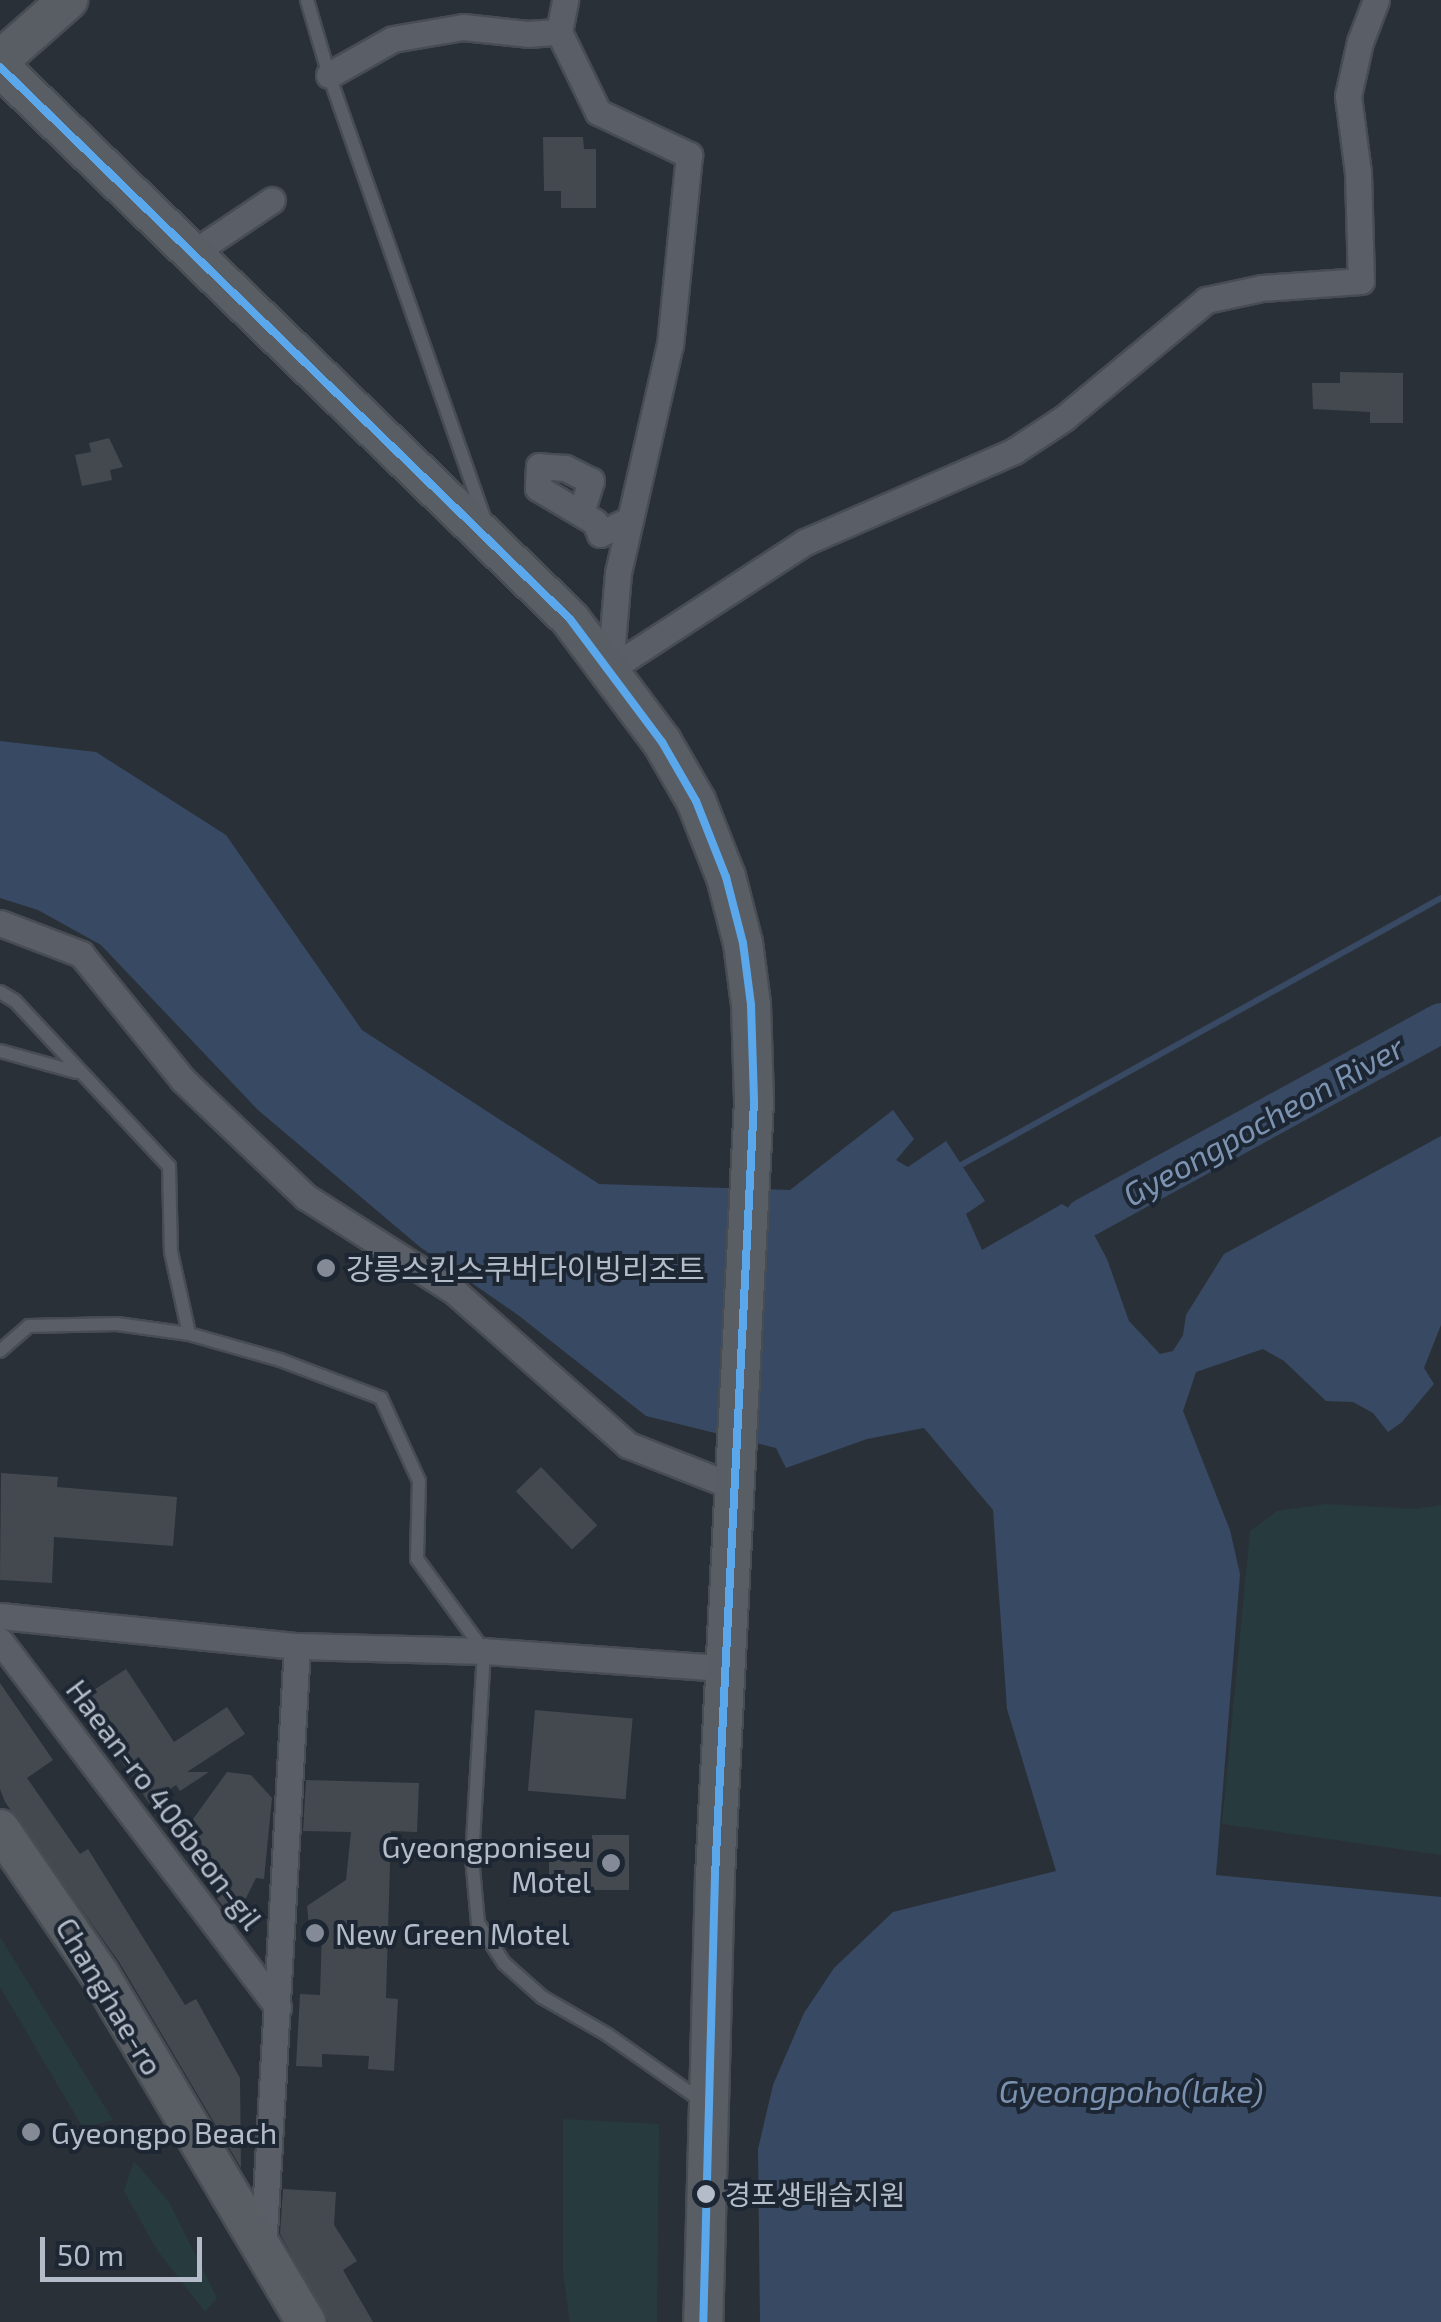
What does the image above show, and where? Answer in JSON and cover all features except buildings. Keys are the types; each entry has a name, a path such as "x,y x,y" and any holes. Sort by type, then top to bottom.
{"street":[{"path":"0,60 68,0"},
{"path":"565,0 558,32 598,112 689,155 670,344 628,520 610,669"},
{"path":"610,669 805,542 1014,451 1064,418 1206,300 1262,288 1361,280 1358,173 1348,96 1360,42 1376,0"},
{"path":"329,76 393,38 463,27 558,32"},
{"path":"0,67 492,539 570,619 662,742 696,802 726,877 744,943 752,1005 751,1184 724,1668 703,2322"},
{"path":"193,253 272,200"},
{"path":"581,513 595,522 600,534 628,520"},
{"path":"0,923 80,954 183,1080 306,1197 455,1292 628,1445 736,1478"},
{"path":"0,1616 298,1646 484,1651 724,1668"},
{"name":"Haean-ro 406beon-gil","path":"0,1640 278,2007"},
{"name":"Haean-ro 406beon-gil","path":"262,2252 298,1646"},
{"name":"Changhae-ro","path":"0,1829 100,1975 306,2322"}],"lane":[{"path":"307,0 329,76 492,539"},
{"path":"0,992 15,1001 169,1166 171,1252 190,1334"},
{"path":"0,1051 79,1072"},
{"path":"0,1351 29,1326 117,1324 190,1334 280,1360 381,1398 419,1481 418,1559 484,1651 472,1857 478,1923 504,1963 542,1996 608,2035 708,2105"}],"green space":[{"path":"1326,1504 1415,1509 1441,1505 1441,1855 1222,1824 1250,1531 1277,1511"},
{"path":"0,1937 113,2120 83,2128 0,1987"},
{"path":"563,2119 659,2124 657,2322 570,2322 563,2272"},
{"path":"134,2161 169,2202 217,2298 205,2312 157,2250 124,2191"}],"water":[{"name":"Gyeongpoho(lake)","path":"0,741 96,752 226,835 362,1030 599,1184 790,1190 893,1110 914,1139 896,1160 908,1167 946,1141 985,1201 966,1214 982,1250 1062,1204 1085,1218 1107,1259 1129,1321 1160,1354 1173,1351 1183,1335 1186,1315 1224,1254 1441,1136 1441,1325 1424,1368 1434,1384 1402,1422 1388,1432 1373,1413 1353,1402 1326,1401 1284,1361 1263,1349 1196,1372 1183,1411 1230,1530 1240,1574 1216,1875 1441,1897 1441,2322 760,2322 758,2149 773,2085 804,2013 834,1968 893,1912 1056,1871 1007,1709 993,1510 924,1428 867,1439 786,1468 776,1448 646,1416 518,1315 420,1247 258,1110 101,945 38,910 0,898"}],"waterway":[{"path":"961,1165 1441,898"},
{"name":"Gyeongpocheon River","path":"1085,1218 1441,1023"}],"transit line":[{"path":"0,67 570,619 662,742 696,801 726,877 743,943 751,1005 754,1101 715,1875 703,2322"}],"place":[{"name":"강릉스킨스쿠버다이빙리조트","path":"326,1268"},
{"name":"Gyeongponiseu Motel","path":"611,1863"},
{"name":"New Green Motel","path":"315,1933"},
{"name":"Gyeongpo Beach","path":"31,2132"},
{"name":"경포생태습지원","path":"706,2194"}]}
